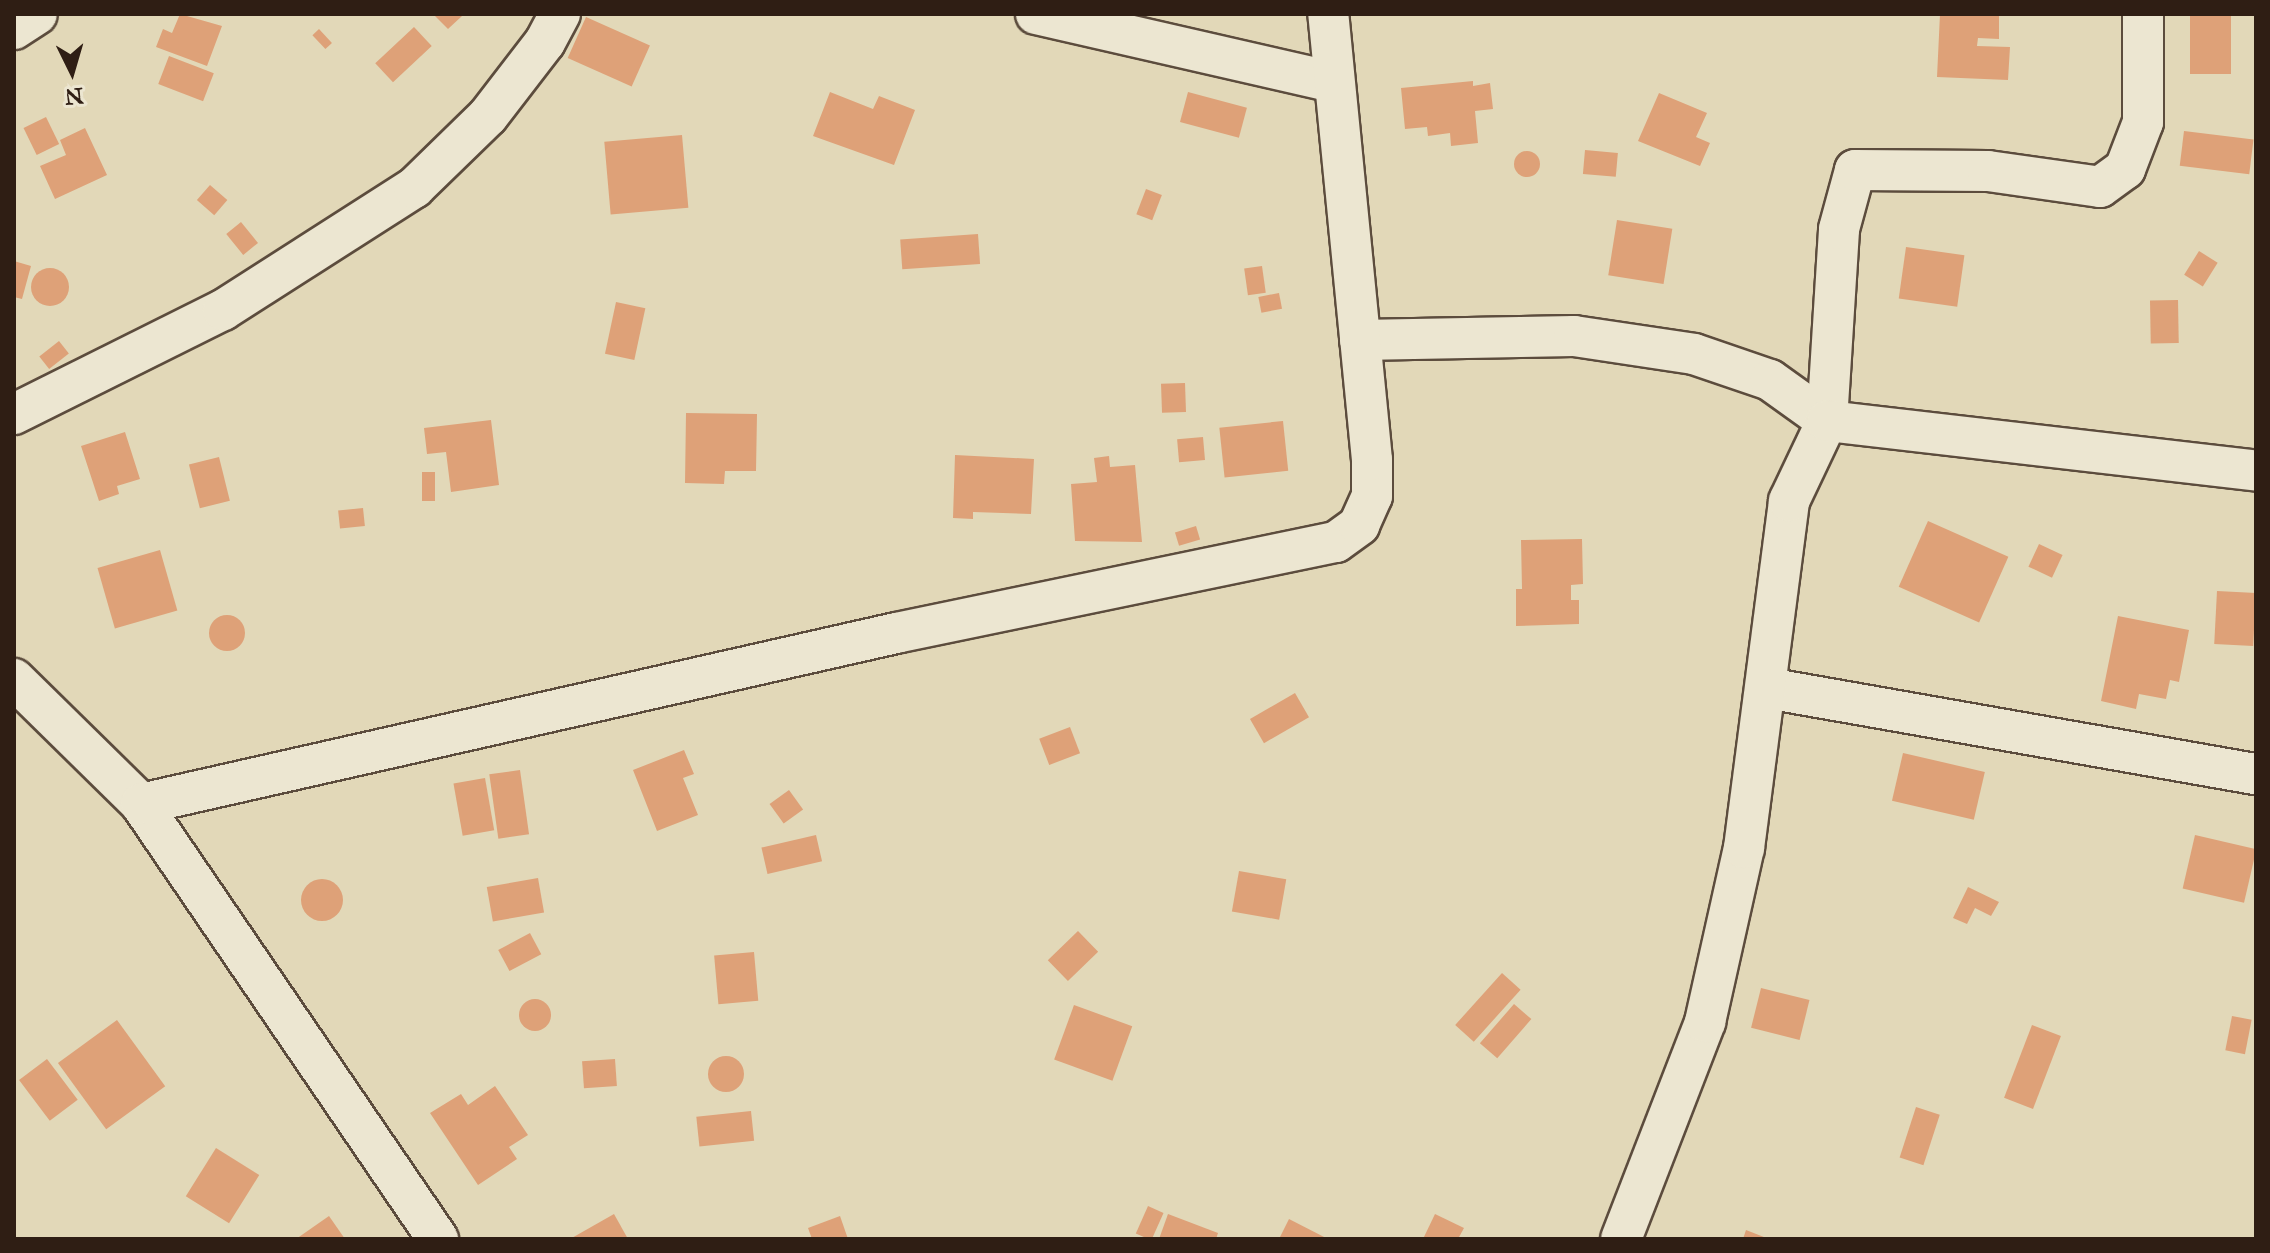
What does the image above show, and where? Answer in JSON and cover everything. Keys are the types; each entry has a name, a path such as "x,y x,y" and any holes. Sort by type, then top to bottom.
{"street":[{"path":"14,29 37,14"},
{"path":"14,414 223,310 414,188 488,116 545,42 560,14"},
{"path":"1036,14 1333,82"},
{"path":"141,804 896,633 1336,542 1359,525 1372,496 1328,14"},
{"path":"1621,1239 1705,1022 1744,848 1789,501 1827,421 1839,229 1855,170 1988,171 2100,187 2125,169 2143,122 2143,14"},
{"path":"1360,340 1574,336 1694,354 1770,380 1827,421 2256,471"},
{"path":"14,679 141,804 438,1239"},
{"path":"1767,688 2256,774"}],"building":[{"path":"180,14 222,26 207,66 156,47 163,29 172,33"},
{"path":"433,14 460,14 462,16 448,29"},
{"path":"1940,14 1999,16 1999,39 1978,38 1977,46 2010,47 2008,80 1937,77"},
{"path":"2190,14 2231,14 2231,74 2190,74"},
{"path":"586,17 650,45 632,87 568,58"},
{"path":"414,27 432,46 393,82 375,63"},
{"path":"319,29 332,43 325,49 312,35"},
{"path":"169,56 214,73 203,101 158,84"},
{"path":"1473,81 1473,86 1490,83 1493,109 1475,111 1478,143 1451,146 1450,133 1428,136 1427,127 1405,129 1401,88"},
{"path":"830,92 873,109 879,96 915,110 894,165 813,136"},
{"path":"1188,92 1247,108 1239,138 1180,122"},
{"path":"1659,93 1707,113 1696,137 1710,143 1700,166 1638,141"},
{"path":"46,117 59,144 37,155 24,128"},
{"path":"85,128 107,175 55,199 40,166 66,155 60,140"},
{"path":"2184,131 2253,140 2249,174 2180,166"},
{"path":"682,135 688,208 611,215 604,142"},
{"path":"1585,150 1618,153 1616,177 1583,174"},
{"path":"1527,151 1536,155 1540,164 1536,173 1527,177 1518,173 1514,164 1518,155"},
{"path":"210,185 227,200 214,215 197,200"},
{"path":"1146,189 1162,195 1152,220 1136,214"},
{"path":"1617,220 1672,229 1664,284 1608,275"},
{"path":"241,222 258,243 243,255 226,234"},
{"path":"978,234 980,264 902,269 900,239"},
{"path":"1906,247 1964,255 1957,307 1899,298"},
{"path":"2199,251 2218,263 2203,286 2184,275"},
{"path":"14,261 31,266 22,299 14,297"},
{"path":"1262,266 1266,293 1248,295 1244,269"},
{"path":"50,268 64,273 69,287 64,301 50,306 36,301 31,287 36,273"},
{"path":"1279,293 1282,309 1261,313 1258,297"},
{"path":"2150,300 2178,300 2179,343 2151,343"},
{"path":"616,302 645,308 634,360 605,354"},
{"path":"59,341 69,354 49,369 39,356"},
{"path":"1185,383 1186,412 1162,413 1161,384"},
{"path":"686,413 757,414 756,471 725,471 724,484 685,483"},
{"path":"491,420 499,485 451,492 446,452 427,454 424,428"},
{"path":"1283,421 1288,471 1225,477 1219,428"},
{"path":"125,432 140,479 117,486 119,494 99,501 81,446"},
{"path":"1203,437 1205,460 1179,462 1177,439"},
{"path":"955,455 1034,459 1031,514 973,512 973,519 953,518"},
{"path":"1109,456 1110,467 1135,465 1142,542 1075,541 1071,484 1097,482 1094,458"},
{"path":"219,457 230,501 200,508 189,464"},
{"path":"422,472 435,472 435,501 422,501"},
{"path":"363,508 365,526 340,529 338,511"},
{"path":"1928,521 2008,557 1979,623 1899,587"},
{"path":"1196,526 1200,539 1179,546 1175,532"},
{"path":"1582,539 1583,584 1571,585 1571,600 1579,600 1579,624 1516,626 1516,589 1522,589 1521,540"},
{"path":"2039,544 2063,555 2052,578 2028,567"},
{"path":"160,550 177,611 115,628 98,568"},
{"path":"2217,591 2256,593 2253,646 2214,644"},
{"path":"227,615 240,620 245,633 240,646 227,651 214,646 209,633 214,620"},
{"path":"2118,616 2189,630 2179,682 2170,680 2166,699 2139,694 2136,709 2101,701"},
{"path":"1295,693 1309,717 1264,743 1250,719"},
{"path":"1070,727 1080,753 1049,765 1039,739"},
{"path":"684,750 694,774 683,778 698,815 657,831 633,770"},
{"path":"1903,753 1985,772 1974,820 1892,801"},
{"path":"520,770 529,834 498,839 489,774"},
{"path":"485,778 494,830 463,836 453,784"},
{"path":"789,790 803,809 784,824 770,804"},
{"path":"816,835 822,861 768,874 761,848"},
{"path":"2195,835 2256,849 2244,903 2183,889"},
{"path":"1239,871 1286,879 1279,920 1232,911"},
{"path":"538,878 544,912 493,921 487,887"},
{"path":"322,879 337,885 343,900 337,915 322,921 307,915 301,900 307,885"},
{"path":"1968,887 1999,902 1991,916 1975,908 1967,924 1953,918"},
{"path":"1078,931 1098,952 1068,981 1048,960"},
{"path":"530,933 541,954 509,971 498,950"},
{"path":"754,952 758,1001 718,1004 714,955"},
{"path":"1502,973 1521,990 1474,1042 1455,1025"},
{"path":"1761,988 1810,1000 1800,1040 1751,1028"},
{"path":"535,999 546,1004 551,1015 546,1026 535,1031 524,1026 519,1015 524,1004"},
{"path":"1514,1004 1531,1019 1497,1058 1480,1043"},
{"path":"1074,1005 1132,1026 1112,1081 1054,1060"},
{"path":"2232,1016 2252,1020 2245,1054 2225,1050"},
{"path":"117,1020 165,1086 106,1129 58,1063"},
{"path":"2032,1025 2061,1036 2033,1109 2004,1098"},
{"path":"726,1056 738,1062 744,1074 738,1086 726,1092 714,1086 708,1074 714,1062"},
{"path":"47,1059 78,1100 50,1121 19,1080"},
{"path":"615,1059 617,1086 584,1088 582,1061"},
{"path":"495,1086 528,1135 509,1147 517,1159 478,1185 430,1113 461,1094 468,1105"},
{"path":"1916,1107 1940,1115 1923,1165 1900,1157"},
{"path":"751,1111 754,1141 699,1147 696,1117"},
{"path":"216,1148 259,1175 229,1223 186,1196"},
{"path":"1148,1206 1164,1213 1152,1239 1136,1233"},
{"path":"614,1214 628,1239 570,1239"},
{"path":"1168,1214 1218,1233 1216,1239 1159,1239"},
{"path":"1435,1214 1464,1228 1458,1239 1423,1239"},
{"path":"329,1216 345,1239 296,1239"},
{"path":"840,1216 848,1239 812,1239 808,1228"},
{"path":"1289,1219 1328,1239 1279,1239"},
{"path":"1746,1230 1769,1239 1743,1239"}]}
